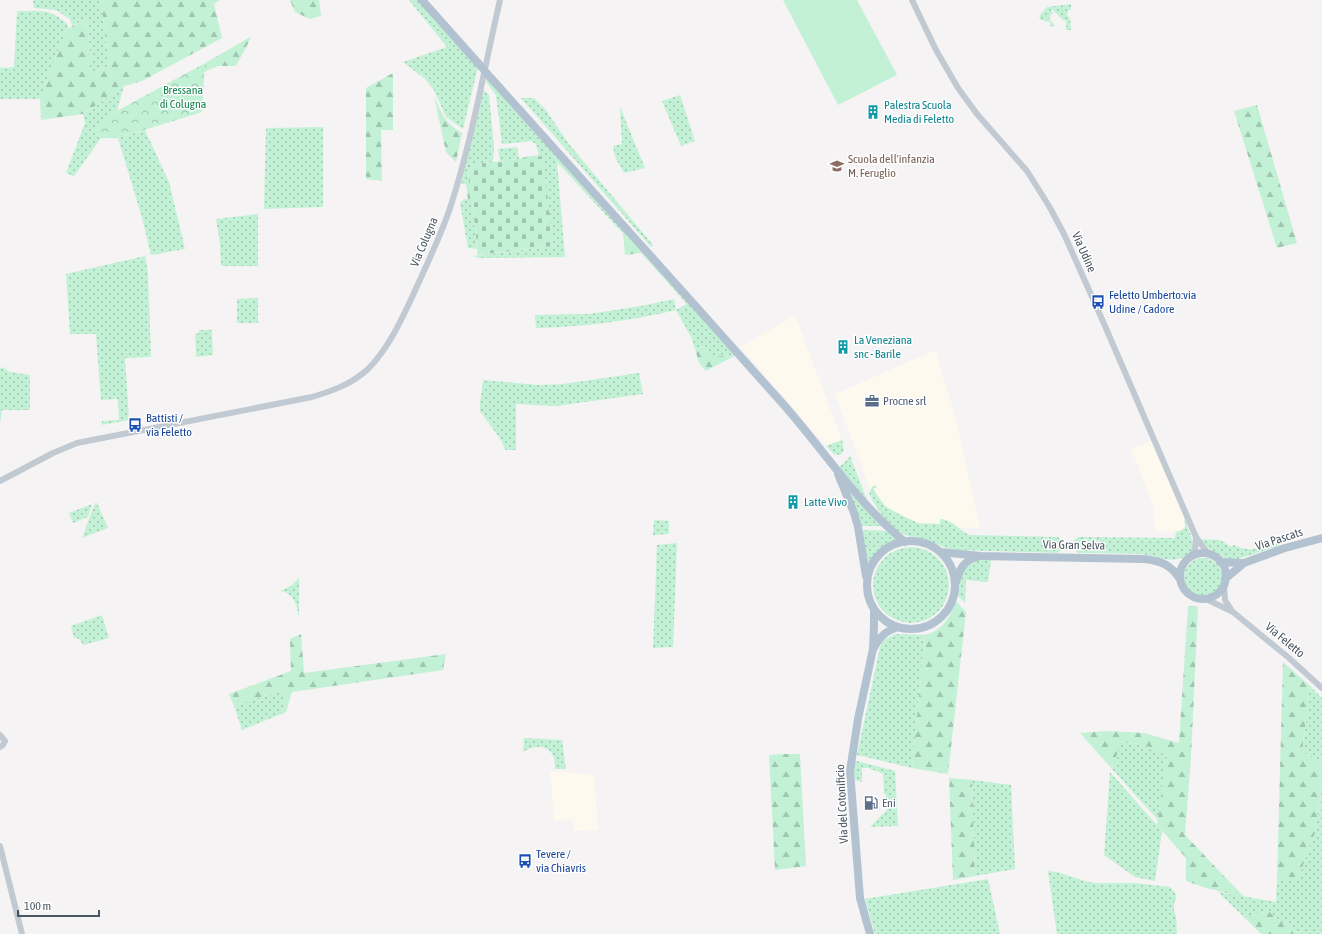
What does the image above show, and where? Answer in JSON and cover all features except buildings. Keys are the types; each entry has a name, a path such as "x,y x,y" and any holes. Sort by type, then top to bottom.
{"main road":[{"path":"422,0 785,406 835,468 890,529 905,542"},
{"path":"835,468 854,513 858,528 867,580 868,597 874,609 884,620 898,627 908,629 928,626 947,611 953,599 955,586 954,576 949,563 940,552 922,542 905,542 895,544 881,552 874,560 867,580"},
{"name":"Via Pascats","path":"1220,562 1244,563 1285,548 1322,538"},
{"name":"Via Gran Selva","path":"940,552 981,556 1137,559 1154,560 1165,564 1187,560"},
{"path":"1203,554 1210,555 1220,562 1225,573 1224,582 1220,592 1206,599 1199,599 1188,594 1183,589 1180,573 1187,560 1203,554"},
{"name":"Via Gran Selva","path":"955,586 962,566 971,559 981,556"},
{"name":"Via Pascats","path":"1224,582 1244,563"},
{"path":"1165,564 1175,572 1180,579"},
{"name":"Via del Cotonificio","path":"870,934 860,898 851,786 852,758 858,719 873,649 874,609"},
{"name":"Via del Cotonificio","path":"873,649 884,632 898,627"}],"street":[{"name":"Via Colugna","path":"0,481 53,453 87,440 312,397 332,391 350,383 367,370 376,360 399,324 436,246 450,209 466,148 500,0"},
{"name":"Via Udine","path":"912,0 936,50 958,88 977,114 1027,171 1049,206 1064,234 1105,326 1196,537 1210,555"},
{"path":"1187,560 1196,546 1196,537"},
{"name":"Via Feletto","path":"1224,582 1225,600 1233,612"},
{"name":"Via Feletto","path":"1206,599 1233,612 1289,658 1322,688"},
{"path":"0,747 4,744 1,737"},
{"path":"0,846 22,934"}],"shaded area":[{"path":"795,315 842,440 826,446 741,347"},
{"path":"935,350 956,419 980,528 917,526 874,500 835,394"},
{"path":"1152,441 1186,521 1184,529 1180,531 1155,532 1153,506 1131,448"},
{"path":"550,771 594,775 598,830 574,831 572,819 554,821"}],"green space":[{"path":"33,0 101,0 109,67 92,72 87,18 72,26 70,19 56,10 34,8"},
{"path":"101,0 220,0 214,4 222,38 142,81 124,86 83,114 41,120 40,99 66,30 87,18 92,72 109,67"},
{"path":"290,0 319,0 321,16 310,19 295,12"},
{"path":"409,0 418,0 478,67 463,129 446,117 434,90 425,79 403,62 447,47"},
{"path":"783,0 857,0 897,75 838,105"},
{"path":"1071,4 1071,9 1068,11 1067,15 1070,18 1071,30 1066,30 1066,21 1053,10 1051,10 1053,13 1050,16 1050,20 1054,24 1054,27 1050,26 1050,22 1041,20 1039,16 1047,7"},
{"path":"17,11 40,11 51,13 65,22 69,28 66,30 40,99 0,99 0,68 14,67"},
{"path":"252,36 236,66 218,66 204,72 205,63"},
{"name":"Bressana di Colugna","path":"205,63 202,112 118,138 101,138 95,132 104,120 117,111"},
{"path":"393,73 393,130 381,130 382,181 366,179 366,88"},
{"path":"487,76 736,355 712,357 705,346 695,349 692,339 676,310 687,304 557,162 565,257 479,258 473,256 553,246 542,156 522,159 522,157 539,155 536,144 531,141 502,144 496,95 486,82"},
{"path":"124,86 117,111 105,120 95,132 101,138 74,176 66,173 85,123 83,114"},
{"path":"482,89 489,95 494,147 493,162 468,165 469,184 461,184"},
{"path":"680,95 695,141 681,146 662,101"},
{"path":"434,96 439,108 448,122 462,133 456,162 446,152"},
{"path":"521,98 534,98 545,109 569,144 653,245 651,247"},
{"path":"1257,105 1297,243 1277,248 1234,111"},
{"path":"620,107 645,168 624,173 615,157 613,146 622,144"},
{"path":"323,127 323,207 264,209 266,128"},
{"path":"145,130 169,182 185,249 151,255 141,214 118,138"},
{"path":"517,147 519,159 500,161 498,149"},
{"path":"543,156 553,246 478,255 472,200 468,200 466,184 469,183 468,165"},
{"path":"464,199 472,200 477,249 468,248 460,203"},
{"path":"258,214 258,266 221,266 220,243 216,219"},
{"path":"623,233 641,253 625,255"},
{"path":"145,256 148,273 151,357 125,358 129,420 102,425 102,421 119,420 118,399 101,400 96,334 70,334 66,274"},
{"path":"258,298 258,323 237,323 237,299"},
{"path":"674,299 676,310 606,323 536,328 535,315 589,314"},
{"path":"199,330 212,330 213,355 196,357 195,334 199,333"},
{"path":"706,346 712,357 736,355 706,371 699,363 695,349"},
{"path":"2,367 10,372 30,375 30,410 2,410 0,423 0,369"},
{"path":"639,373 643,394 556,406 516,404 516,450 505,450 501,440 480,411 483,380 539,385 563,384"},
{"path":"842,440 844,451 840,455 834,454 826,446"},
{"path":"850,456 867,500 839,467"},
{"path":"841,478 883,526 860,526"},
{"path":"875,485 877,487 873,489 885,506 918,523 940,524 940,519 947,520 966,534 970,535 1058,537 1063,542 1063,547 1057,553 956,550 942,547 924,539 910,537 890,524 880,512 869,493"},
{"path":"95,503 97,503 108,528 82,538"},
{"path":"92,504 88,517 73,523 69,513"},
{"path":"1184,517 1192,539 1193,548 1183,558 1169,560 1141,554 1078,553 1073,548 1073,541 1078,537 1175,538 1176,532 1185,527"},
{"path":"654,520 669,521 669,534 653,535"},
{"path":"861,530 887,531 899,541 881,550 874,556 868,565"},
{"path":"1202,540 1219,540 1231,547 1234,545 1245,549 1262,548 1279,543 1279,546 1235,560 1224,558 1208,548"},
{"path":"677,543 673,647 653,648 657,545"},
{"path":"911,547 926,550 938,558 946,570 949,585 946,600 938,612 926,620 911,623 896,620 884,612 876,600 873,585 876,570 884,558 896,550"},
{"path":"1203,558 1213,561 1219,567 1222,577 1219,587 1213,593 1203,596 1193,593 1187,587 1184,577 1187,567 1193,561"},
{"path":"977,560 991,560 988,582 966,580 965,603 957,595 960,579 968,566"},
{"path":"299,578 299,617 296,604 292,597 285,592 280,591 291,586"},
{"path":"956,601 966,612 948,774 912,768 925,635 936,630 945,622"},
{"path":"1188,606 1198,607 1191,757 1185,835 1244,897 1206,888 1186,881 1186,858 1157,825 1167,755 1142,744 1121,742 1112,769 1080,733 1109,731 1144,733 1179,743"},
{"path":"102,615 109,638 83,645 80,639 74,638 71,626"},
{"path":"301,634 304,673 446,654 443,670 292,692 286,712 282,690 234,706 229,694 291,671 290,639"},
{"path":"895,634 925,635 912,768 857,755 880,647 884,640"},
{"path":"1283,662 1310,686 1302,752 1322,761 1322,785 1315,832 1298,879 1277,879"},
{"path":"1310,686 1322,698 1322,761 1302,752"},
{"path":"282,690 286,712 242,730 234,706"},
{"path":"524,738 562,740 566,769 555,769 555,760 552,753 545,748 536,747 523,752"},
{"path":"1120,742 1142,744 1167,755 1158,820 1112,769"},
{"path":"800,754 806,866 775,870 769,755"},
{"path":"853,760 895,771 898,826 870,827 887,810 886,795 884,794 883,774 869,768 862,768 862,782 855,780"},
{"path":"1110,772 1162,831 1155,881 1135,877 1104,855"},
{"path":"949,778 972,780 975,876 953,880"},
{"path":"972,780 1011,785 1015,869 975,876"},
{"path":"1322,785 1322,934 1302,934 1285,925 1268,911 1245,918 1218,892 1276,902 1277,879 1298,879 1315,832"},
{"path":"1048,871 1057,872 1094,883 1135,883 1170,887 1176,896 1174,911 1176,916 1177,934 1057,934"},
{"path":"988,879 1000,934 875,934 865,899"},
{"path":"1268,911 1285,925 1302,934 1261,934 1245,918"}],"place":[{"name":"Palestra Scuola Media di Feletto","path":"873,112"},
{"name":"Scuola dell'infanzia M. Feruglio","path":"837,166"},
{"name":"Feletto Umberto:via Udine / Cadore","path":"1098,302"},
{"name":"La Veneziana snc - Barile","path":"843,347"},
{"name":"Procne srl","path":"872,401"},
{"name":"Battisti / via Feletto","path":"135,425"},
{"name":"Latte Vivo","path":"793,502"},
{"name":"Eni","path":"871,803"},
{"name":"Tevere / via Chiavris","path":"525,861"}]}
